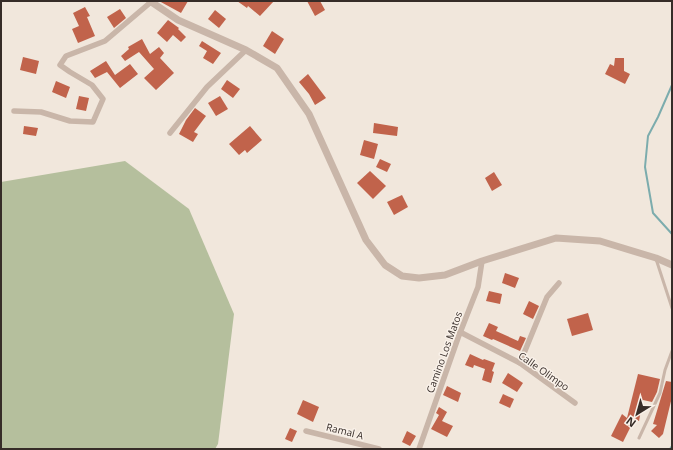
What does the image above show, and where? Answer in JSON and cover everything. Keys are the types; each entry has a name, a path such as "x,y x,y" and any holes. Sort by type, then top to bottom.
{"street":[{"path":"14,111 41,112 70,121 93,122 103,99 92,85 70,72 60,64 66,56 105,41 150,2 178,20 246,50 277,68 309,114 366,240 385,266 402,276 419,278 445,275 482,261 556,238 600,240 656,258 672,265"},
{"path":"170,133 207,87 246,50"},
{"name":"Camino Los Matos","path":"419,449 460,332 478,287 482,261"},
{"path":"520,363 547,297 559,283"},
{"name":"Calle Olimpo","path":"460,332 520,363 575,403"},
{"name":"Ramal A","path":"306,430 380,449"}],"lane":[{"path":"656,258 672,308"},
{"path":"639,438 660,393 665,370 672,351"}],"green space":[{"path":"125,161 189,209 234,314 218,444 215,449 1,449 1,182"}],"building":[{"path":"159,1 188,1 181,13"},
{"path":"237,1 274,1 260,16 248,6 247,8"},
{"path":"307,1 320,1 325,10 315,16"},
{"path":"85,7 90,16 87,17 95,36 78,43 72,29 79,26 73,13"},
{"path":"120,9 126,18 114,28 107,17"},
{"path":"215,10 226,19 219,28 208,19"},
{"path":"168,20 179,28 178,29 186,37 181,42 173,35 167,42 157,33"},
{"path":"272,31 284,39 275,54 263,46"},
{"path":"142,39 150,54 159,47 164,53 160,58 174,73 156,90 144,78 154,69 139,52 125,61 121,56 129,49 128,47"},
{"path":"202,41 221,53 213,64 203,58 207,51 199,46"},
{"path":"23,57 39,61 36,74 20,70"},
{"path":"615,58 624,58 624,71 630,74 625,84 605,74 610,64 614,66"},
{"path":"106,61 115,75 130,64 138,74 120,88 107,72 95,78 90,71"},
{"path":"308,74 326,98 315,105 309,94 299,82"},
{"path":"227,80 240,89 233,98 221,89"},
{"path":"56,81 70,87 66,98 52,92"},
{"path":"79,96 89,98 86,111 76,109"},
{"path":"220,96 228,109 216,116 208,103"},
{"path":"195,108 206,116 194,132 198,134 193,142 179,134 186,120"},
{"path":"374,123 398,127 397,136 373,133"},
{"path":"24,126 38,128 36,136 23,134"},
{"path":"250,126 262,140 247,153 245,150 239,155 229,144"},
{"path":"364,140 378,144 374,159 360,155"},
{"path":"380,159 391,164 387,172 376,167"},
{"path":"370,171 386,186 373,199 357,183"},
{"path":"494,172 502,185 492,191 485,178"},
{"path":"402,195 408,207 394,215 387,202"},
{"path":"505,273 519,278 515,288 502,283"},
{"path":"489,291 502,294 500,304 486,301"},
{"path":"529,301 539,306 533,319 523,314"},
{"path":"588,313 593,330 572,336 567,319"},
{"path":"489,323 498,327 496,331 518,341 520,336 526,338 520,351 483,336"},
{"path":"470,354 483,360 484,359 495,363 492,371 494,372 491,383 482,380 485,369 474,365 473,368 465,365"},
{"path":"508,373 523,383 517,392 502,383"},
{"path":"638,374 660,379 657,392 652,402 643,400 639,421 634,420 623,442 611,436 622,414 627,418"},
{"path":"666,381 672,382 672,397 663,434 659,438 651,431 657,425 653,424"},
{"path":"447,386 461,393 458,402 443,395"},
{"path":"503,394 514,399 510,408 499,403"},
{"path":"303,400 319,407 313,422 297,414"},
{"path":"439,407 447,412 442,421 453,426 447,437 431,429 439,415 436,413"},
{"path":"290,428 297,431 292,442 285,439"},
{"path":"407,431 416,436 410,446 402,442"}],"waterway":[{"path":"672,85 648,136 645,167 653,213 672,234"}]}
